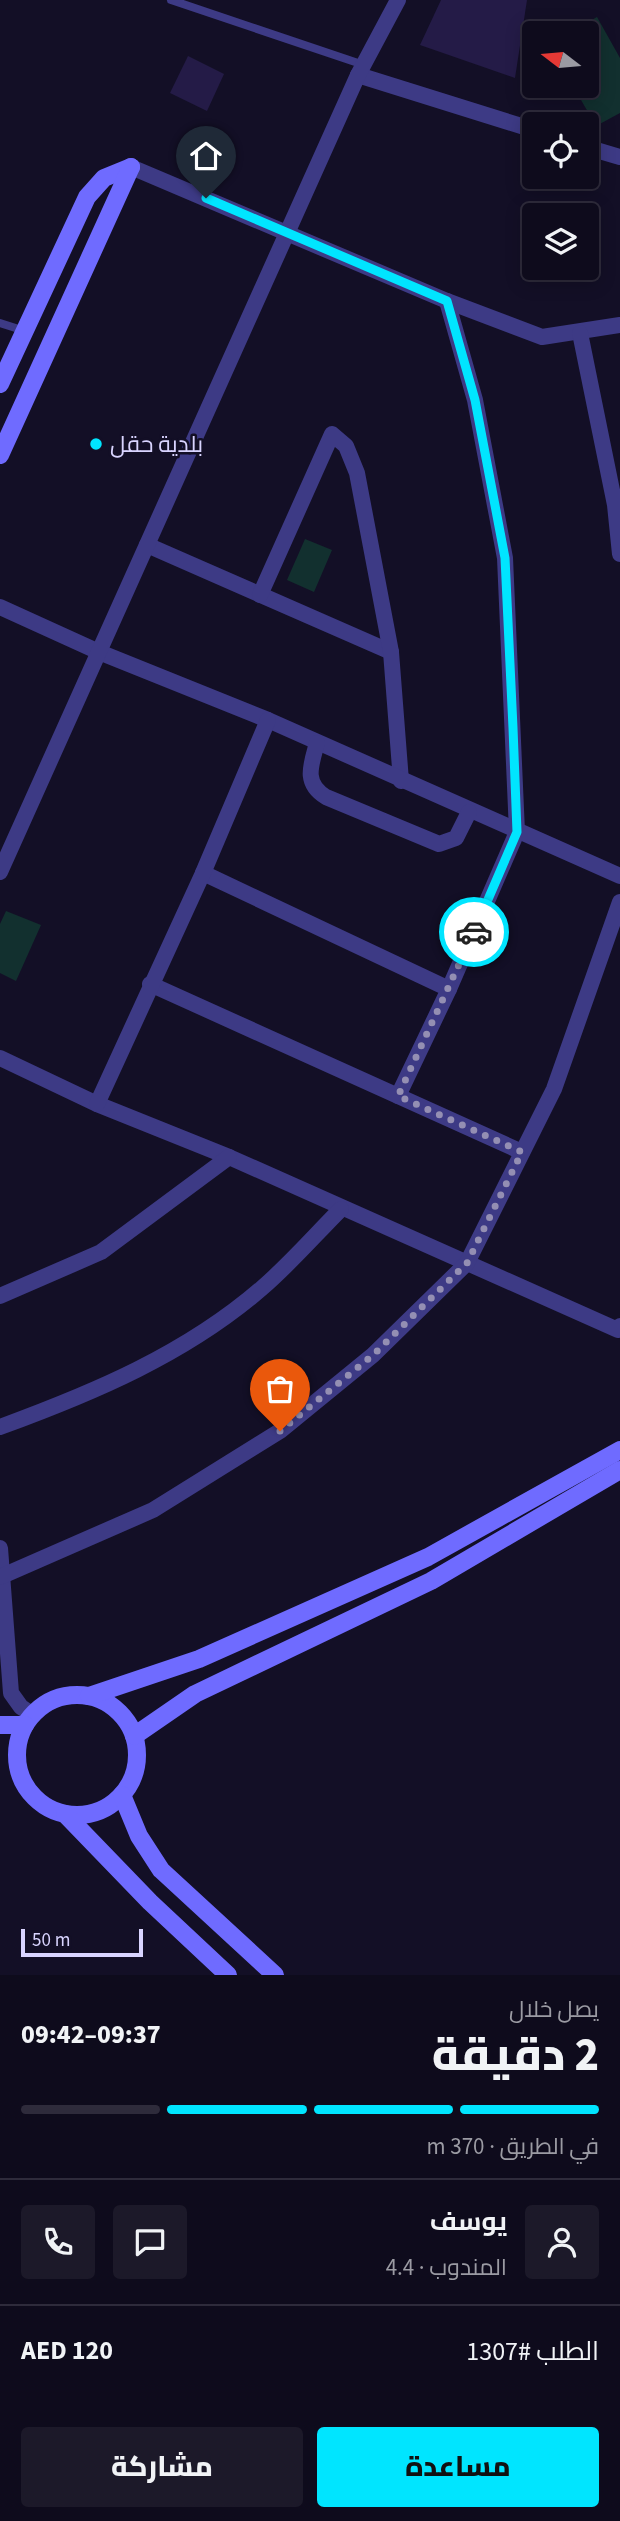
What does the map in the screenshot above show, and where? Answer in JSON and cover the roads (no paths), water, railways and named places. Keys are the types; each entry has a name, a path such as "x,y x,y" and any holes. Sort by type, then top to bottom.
{"street":[{"path":"0,872 361,70 398,0"},
{"path":"361,70 522,126"},
{"path":"599,151 620,157"},
{"path":"0,455 131,167"},
{"path":"0,384 86,197 104,178 131,167 447,301 542,337 620,325"},
{"path":"94,189 108,188 115,201"},
{"path":"398,1096 449,989 517,832 505,558 475,400 447,301"},
{"path":"580,333 615,505 620,554"},
{"path":"14,353 41,365"},
{"path":"260,595 332,434 346,446 357,472 391,652 401,780"},
{"path":"147,545 391,652"},
{"path":"0,607 99,652 268,720 470,812 620,876"},
{"path":"97,1104 203,873 268,720"},
{"path":"317,743 309,770 310,780 316,791 326,797 439,844 456,838 470,812"},
{"path":"203,873 449,989"},
{"path":"2,1577 153,1510 280,1431 373,1355 467,1263 554,1089 620,902"},
{"path":"150,984 522,1152"},
{"path":"0,1058 97,1104 229,1157 618,1330 620,1326"},
{"path":"0,1296 101,1252 229,1157"},
{"path":"0,1427 77,1398 168,1355 262,1289 341,1209"},
{"path":"89,1696 199,1659 428,1557 620,1450"},
{"path":"134,1736 206,1688 432,1581 620,1469"},
{"path":"0,1548 12,1693 29,1720"},
{"path":"77,1695 89,1696 112,1706 121,1714 134,1736 134,1773 122,1795 102,1810 90,1814 65,1814 53,1810 33,1795 9,1759 18,1749 29,1720 52,1700 77,1695"},
{"path":"0,1725 29,1720"},
{"path":"122,1795 139,1836 161,1870 275,1975"},
{"path":"65,1814 150,1902 228,1975"}],"lane":[{"path":"171,0 361,70"},
{"path":"0,323 25,331"}],"place":[{"name":"بلدية حقل","path":"96,444"}]}
